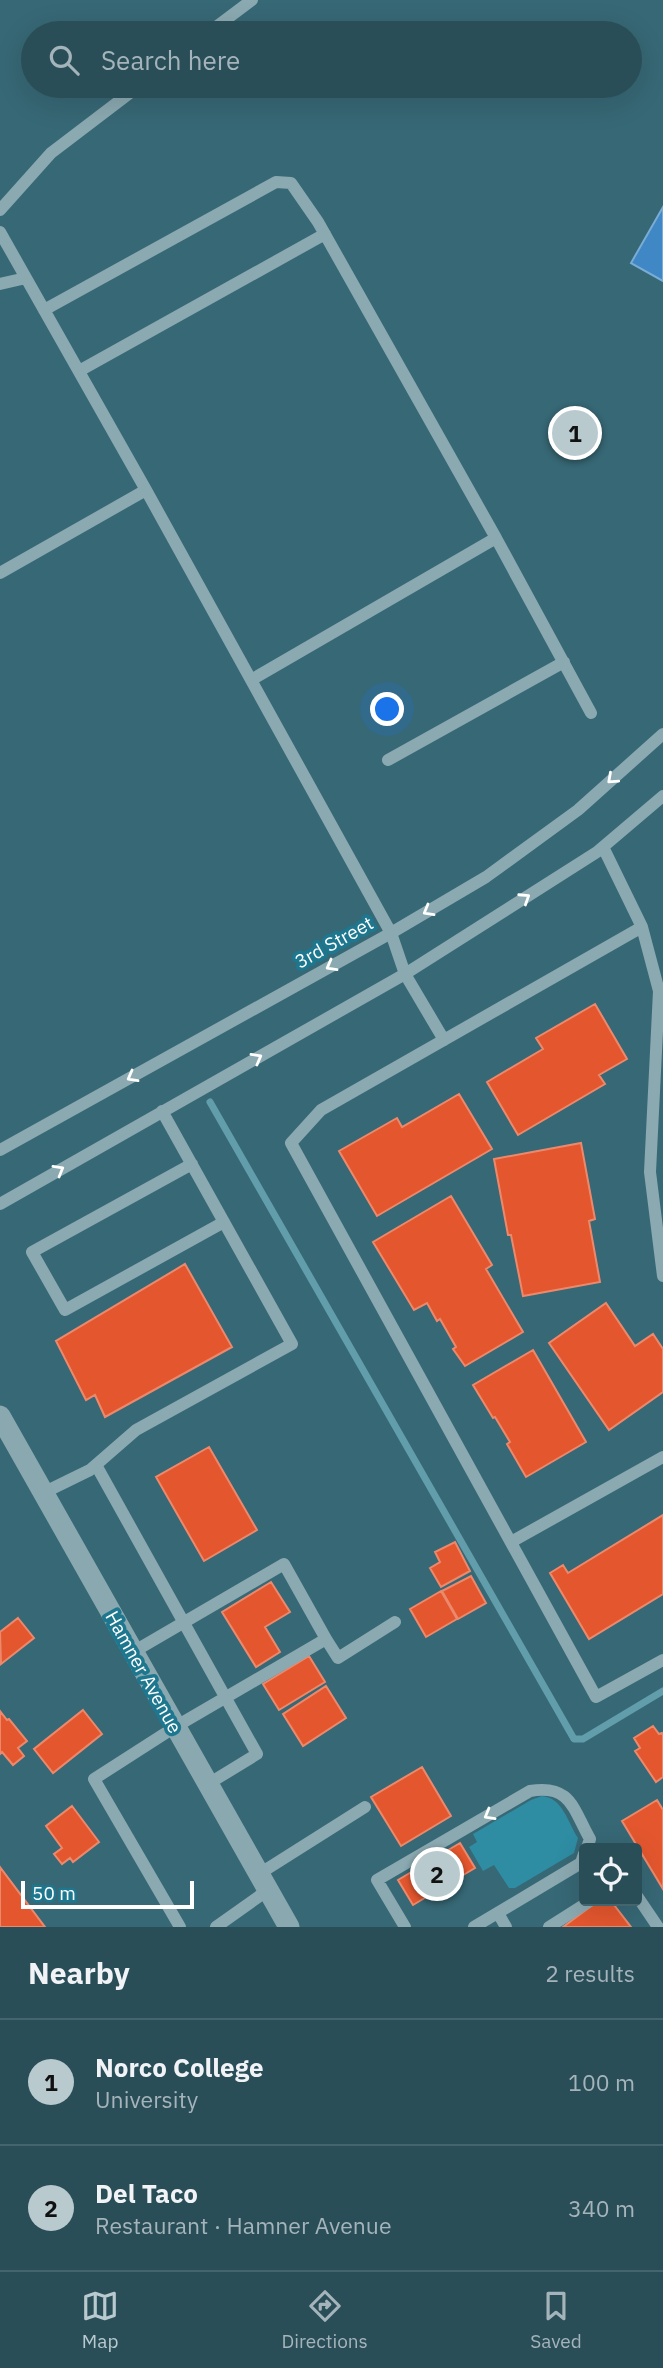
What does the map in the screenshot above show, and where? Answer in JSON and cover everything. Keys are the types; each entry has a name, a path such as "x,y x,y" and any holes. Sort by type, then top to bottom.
{"main road":[{"name":"Hamner Avenue","path":"0,1416 289,1927"}],"street":[{"path":"224,21 252,0"},
{"path":"0,210 51,153 123,98"},
{"path":"44,310 276,182 291,183 325,234 591,713"},
{"path":"0,232 391,933 405,974 444,1040"},
{"path":"79,371 325,234"},
{"path":"0,284 26,278"},
{"path":"0,573 146,490"},
{"path":"251,680 496,538"},
{"path":"388,760 564,662"},
{"name":"3rd Street","path":"0,1150 391,933 486,877 578,810 663,733"},
{"path":"0,1204 405,974 603,847 663,796"},
{"path":"603,847 642,927 659,991 650,1172 663,1276"},
{"path":"642,927 321,1110 291,1143 596,1697 663,1660"},
{"path":"43,1493 96,1465 136,1430 292,1344 162,1111"},
{"path":"192,1164 32,1252 65,1310 224,1222"},
{"path":"511,1542 663,1457"},
{"path":"96,1465 257,1754 208,1784"},
{"path":"133,1652 284,1564 338,1658 395,1622"},
{"path":"180,1927 93,1779 326,1639"},
{"path":"405,1927 377,1880 530,1790 560,1791 568,1799 590,1839 589,1843"},
{"path":"216,1927 264,1882 365,1807"},
{"path":"474,1927 579,1864"},
{"path":"642,1903 658,1927"},
{"path":"549,1927 582,1906"},
{"path":"498,1913 506,1927"}],"shaded area":[{"path":"542,1796 555,1801 564,1812 578,1838 574,1853 515,1888 509,1888 494,1865 483,1871 469,1847 477,1842 473,1834"}],"building: Shops":[{"path":"595,1004 627,1059 599,1075 605,1084 518,1135 487,1082 543,1049 536,1038"},
{"path":"459,1094 492,1149 377,1216 339,1151 397,1118 402,1127"},
{"path":"581,1143 595,1219 589,1221 600,1282 523,1296 494,1159"},
{"path":"451,1196 492,1265 486,1269 523,1332 465,1366 453,1349 456,1347 440,1319 437,1321 427,1303 414,1310 373,1242"},
{"path":"185,1264 232,1347 105,1417 95,1395 86,1400 56,1341"},
{"path":"606,1303 635,1346 653,1334 663,1349 663,1392 609,1430 549,1343"},
{"path":"533,1350 586,1442 526,1477 507,1444 510,1442 473,1385"},
{"path":"209,1447 257,1530 204,1561 156,1477"},
{"path":"663,1515 663,1594 589,1639 550,1573 563,1565 568,1573"},
{"path":"455,1542 470,1571 441,1587 430,1568 440,1562 435,1552"},
{"path":"471,1576 486,1603 458,1619 442,1591"},
{"path":"271,1582 290,1612 265,1627 280,1652 256,1667 222,1612"},
{"path":"441,1591 457,1619 426,1637 410,1609"},
{"path":"18,1618 34,1638 1,1664 0,1632"},
{"path":"309,1656 325,1682 279,1710 263,1684"},
{"path":"326,1686 346,1718 303,1746 283,1714"},
{"path":"83,1710 102,1734 53,1773 34,1749"},
{"path":"0,1711 27,1741 18,1748 24,1756 13,1765 2,1752 0,1754"},
{"path":"653,1726 663,1735 663,1777 656,1782 635,1751 640,1748 634,1738"},
{"path":"422,1767 451,1816 401,1846 371,1797"},
{"path":"657,1800 663,1810 663,1889 642,1854 642,1843 635,1843 622,1821"},
{"path":"72,1806 99,1842 73,1862 70,1858 62,1864 54,1854 62,1848 46,1826"},
{"path":"460,1843 475,1868 413,1905 398,1880"},
{"path":"0,1867 45,1927 0,1927"},
{"path":"591,1906 615,1906 631,1927 563,1927"}],"building: Schools":[{"path":"663,207 663,281 631,263"}],"waterway":[{"path":"210,1102 574,1739 583,1739 663,1691"}],"place":[{"name":"Norco College","path":"575,433"},
{"name":"Del Taco","path":"437,1874"}]}
